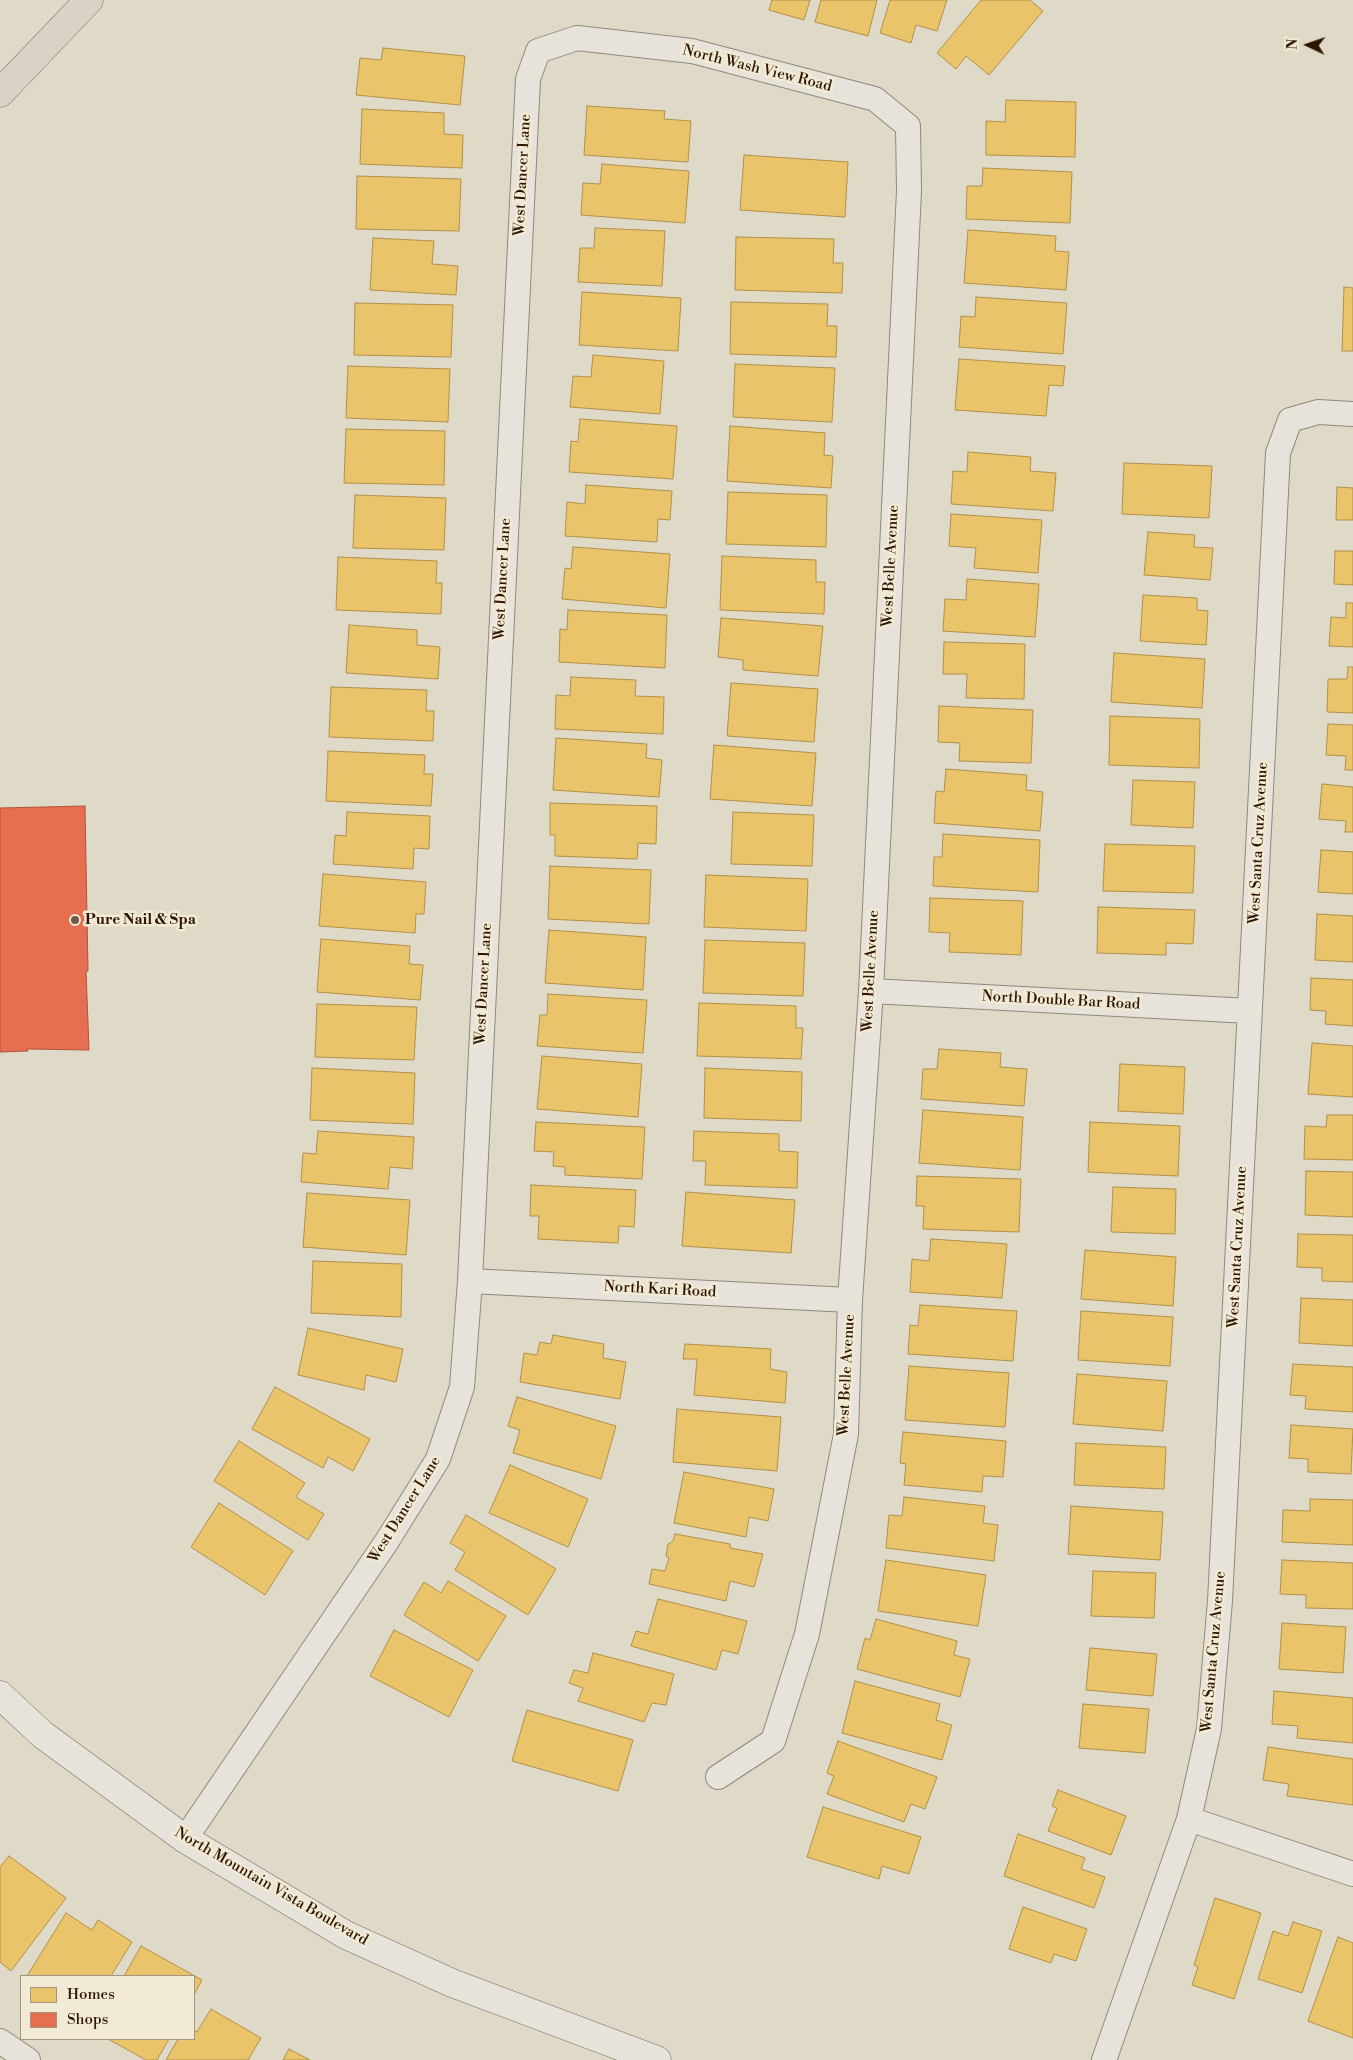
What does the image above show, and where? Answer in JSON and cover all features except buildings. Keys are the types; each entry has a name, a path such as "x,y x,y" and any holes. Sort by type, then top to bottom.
{"main road":[{"path":"0,93 89,0"}],"street":[{"name":"North Wash View Road","path":"538,51 577,38 692,51 874,99 908,126"},
{"name":"West Dancer Lane","path":"185,1839 387,1541 438,1459 462,1387 470,1280 528,79 538,51"},
{"name":"West Belle Avenue","path":"718,1777 773,1742 807,1634 846,1434 850,1300 871,991 909,191 908,126"},
{"name":"West Santa Cruz Avenue","path":"1106,2052 1189,1819 1209,1729 1220,1601 1278,453 1290,420 1318,412 1353,414"},
{"name":"North Double Bar Road","path":"871,991 1250,1011"},
{"name":"North Kari Road","path":"470,1280 850,1300"},
{"name":"North Mountain Vista Boulevard","path":"0,1695 43,1735 185,1839 346,1935 452,1983 657,2060"},
{"path":"1189,1819 1353,1874"},
{"path":"0,2041 28,2060"}],"place":[{"name":"Pure Nail & Spa","path":"75,920"}]}
